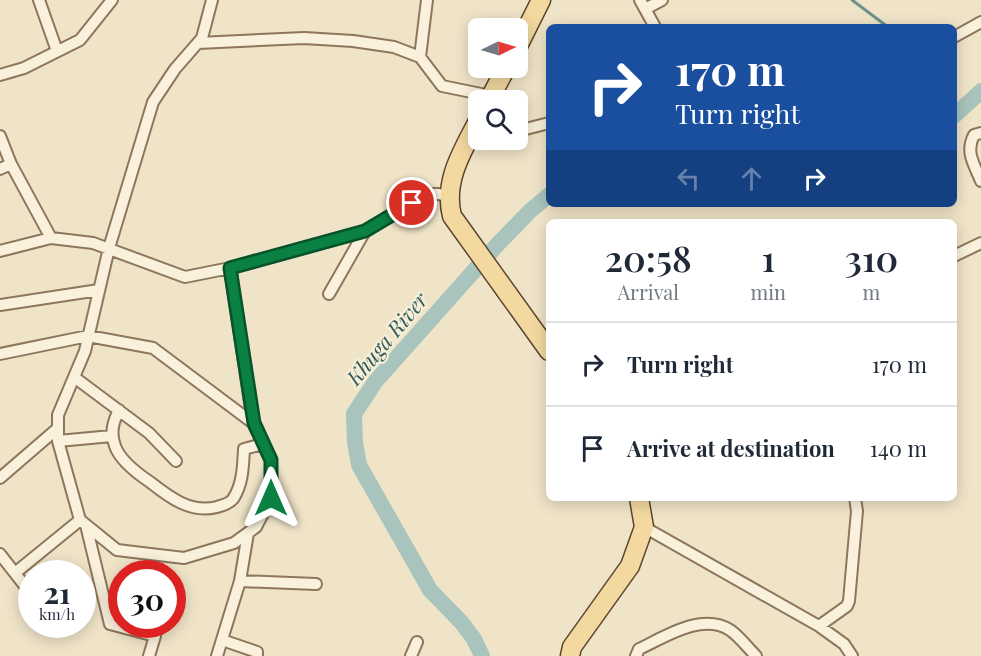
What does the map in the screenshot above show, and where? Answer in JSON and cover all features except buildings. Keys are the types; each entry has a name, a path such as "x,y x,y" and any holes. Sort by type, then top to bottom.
{"main road":[{"path":"528,26 541,0"},
{"path":"468,142 456,165 449,196 452,216 546,347"},
{"path":"570,656 572,647 630,566 644,527 640,501"}],"street":[{"path":"39,0 57,51"},
{"path":"0,75 24,68 80,40 112,0"},
{"path":"149,656 155,636 110,624 83,522 58,441 58,415 85,351 109,248 153,102 175,69 202,38 212,0"},
{"path":"420,57 427,0"},
{"path":"653,24 643,5 662,0"},
{"path":"957,35 981,22"},
{"path":"198,43 304,38 353,41 394,47 420,57 442,86 468,92"},
{"path":"528,128 546,124"},
{"path":"981,133 974,135 969,144 970,156 981,181"},
{"path":"0,136 11,164 51,238"},
{"path":"0,169 11,164"},
{"path":"0,251 51,238 93,243 184,277 230,268 365,231 428,194 449,196"},
{"path":"329,294 365,231"},
{"path":"957,255 981,243"},
{"path":"83,522 117,550 184,558 234,543 256,527 271,498 271,460 254,423 230,268"},
{"path":"0,305 99,290"},
{"path":"0,354 88,336 153,348 254,423"},
{"path":"74,377 148,433 176,461"},
{"path":"118,410 113,422 112,436 119,454 170,498 185,505 212,509 226,505 233,499 243,473 244,449 263,444"},
{"path":"0,478 58,428"},
{"path":"58,441 112,436"},
{"path":"819,626 847,606 849,602 857,511 855,501"},
{"path":"15,573 83,522"},
{"path":"644,527 819,626 844,644 852,656"},
{"path":"217,656 240,581 248,533"},
{"path":"0,555 18,577"},
{"path":"240,581 316,584"},
{"path":"636,656 639,649 697,624 711,622 730,630 756,656"},
{"path":"222,640 257,652 257,656"},
{"path":"411,656 417,642"}],"waterway":[{"path":"852,0 884,24"},
{"name":"Khuga River","path":"957,113 981,91"},
{"name":"Khuga River","path":"482,656 474,639 462,623 430,590 359,465 354,414 375,382 497,245 546,198"}],"route":[{"path":"271,498 271,460 254,423 230,268 365,231 412,203"}]}
